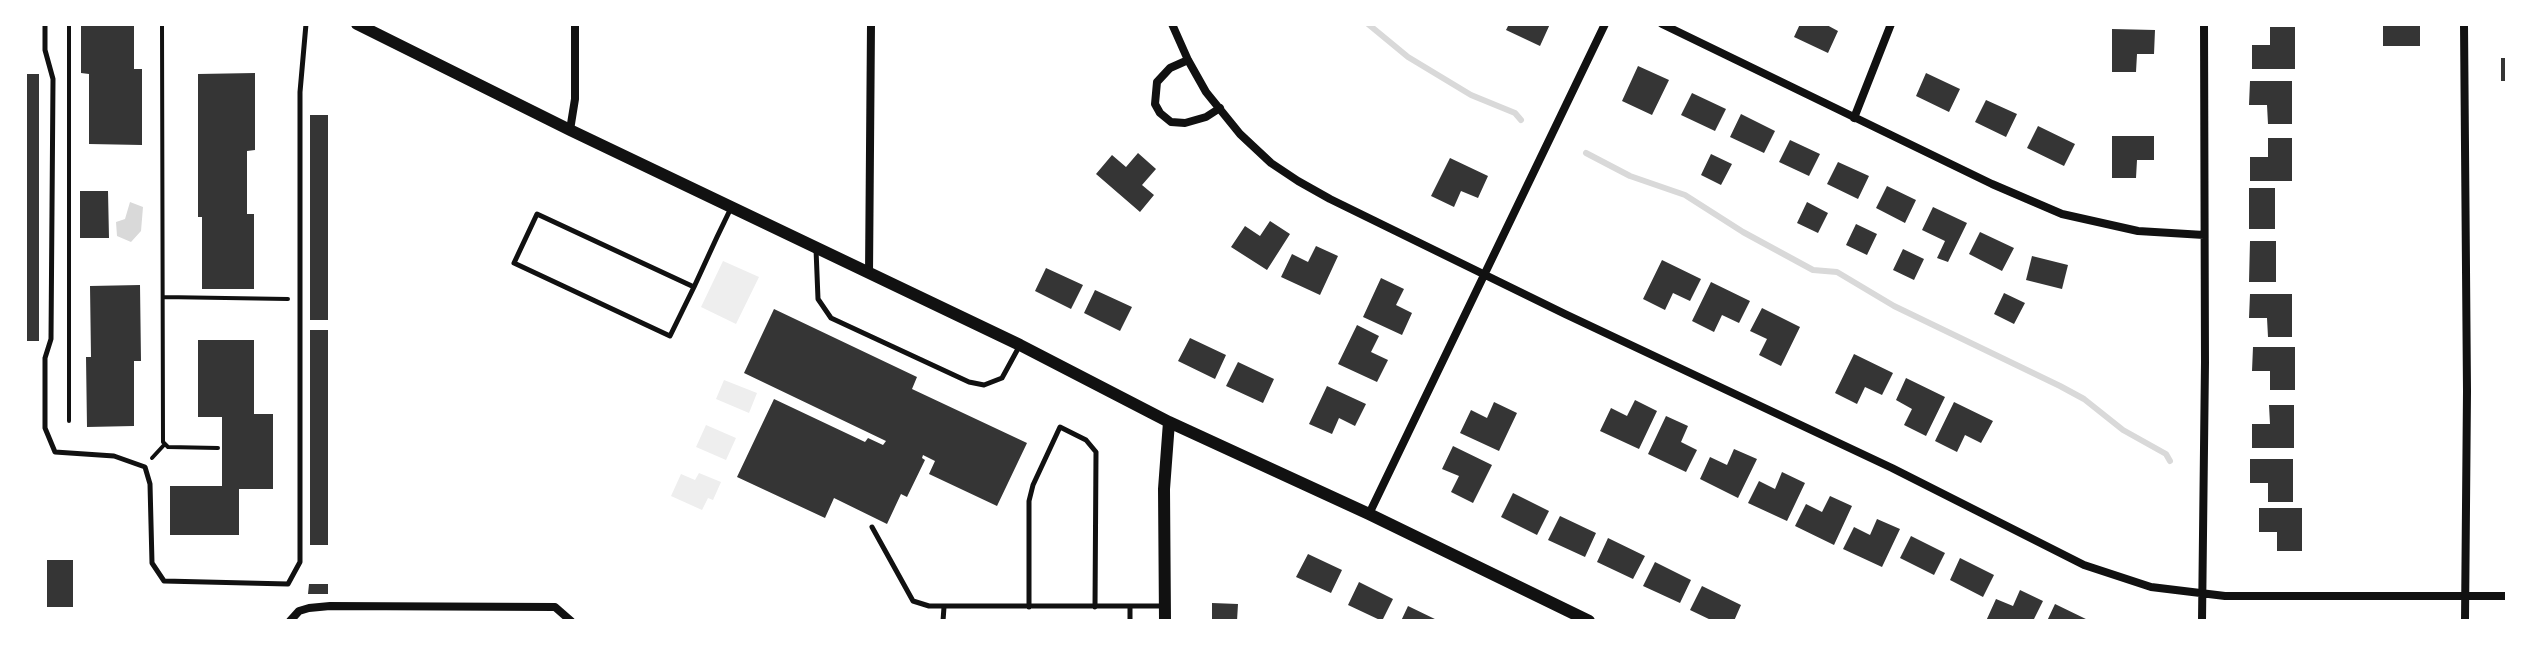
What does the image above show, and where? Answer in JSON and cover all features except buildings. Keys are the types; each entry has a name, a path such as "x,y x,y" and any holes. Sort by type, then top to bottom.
{"street":[{"path":"357,24 570,130 1020,345 1169,422 1369,514 1589,621"},
{"path":"570,130 575,99 575,24"},
{"path":"869,274 871,24"},
{"path":"1172,24 1206,92 1240,134 1298,181 1483,274 1865,455 2084,565 2151,587 2225,596 2507,596"},
{"path":"1369,514 1605,24"},
{"path":"1662,24 1992,184 2062,214 2138,231 2204,235"},
{"path":"1854,118 1891,24"},
{"path":"2202,621 2204,24"},
{"path":"2464,24 2465,621"},
{"path":"1188,60 1170,68 1157,82 1155,104 1160,113 1171,122 1185,123 1206,117 1220,108"},
{"path":"1165,621 1164,489 1169,422"},
{"path":"290,621 299,611 330,606 555,607 571,621"}],"lane":[{"path":"45,24 45,50 53,79 51,339 45,358 45,428 55,452 114,456 145,467 150,484 152,563 164,581 288,584 300,562 300,92 306,24"},
{"path":"694,287 537,214 514,263 670,336 694,287 731,207"},
{"path":"816,248 818,299 831,318 969,382 984,385 1002,378 1020,345"},
{"path":"1029,607 1029,501 1033,485 1060,427 1086,440 1096,452 1095,607"},
{"path":"872,527 913,601 944,607 1165,606"},
{"path":"943,621 944,607"},
{"path":"1130,607 1130,621"}],"path":[{"path":"69,24 69,421"},
{"path":"145,467 164,445 162,24"},
{"path":"163,297 300,300"},
{"path":"164,445 218,448"}],"shaded area":[{"path":"130,202 143,207 141,231 131,242 117,236 116,222 125,219"},
{"path":"723,261 759,277 736,324 701,307"},
{"path":"724,380 757,393 749,413 716,399"},
{"path":"706,425 736,438 726,460 696,447"},
{"path":"699,473 721,482 713,500 708,498 702,510 671,496 681,474 695,480"}],"waterway":[{"path":"1368,24 1408,57 1471,95 1515,113 1521,120"},
{"path":"1586,153 1630,176 1685,195 1743,232 1813,270 1837,272 1894,306 2060,386 2084,399 2123,430 2166,454 2170,461"}]}
